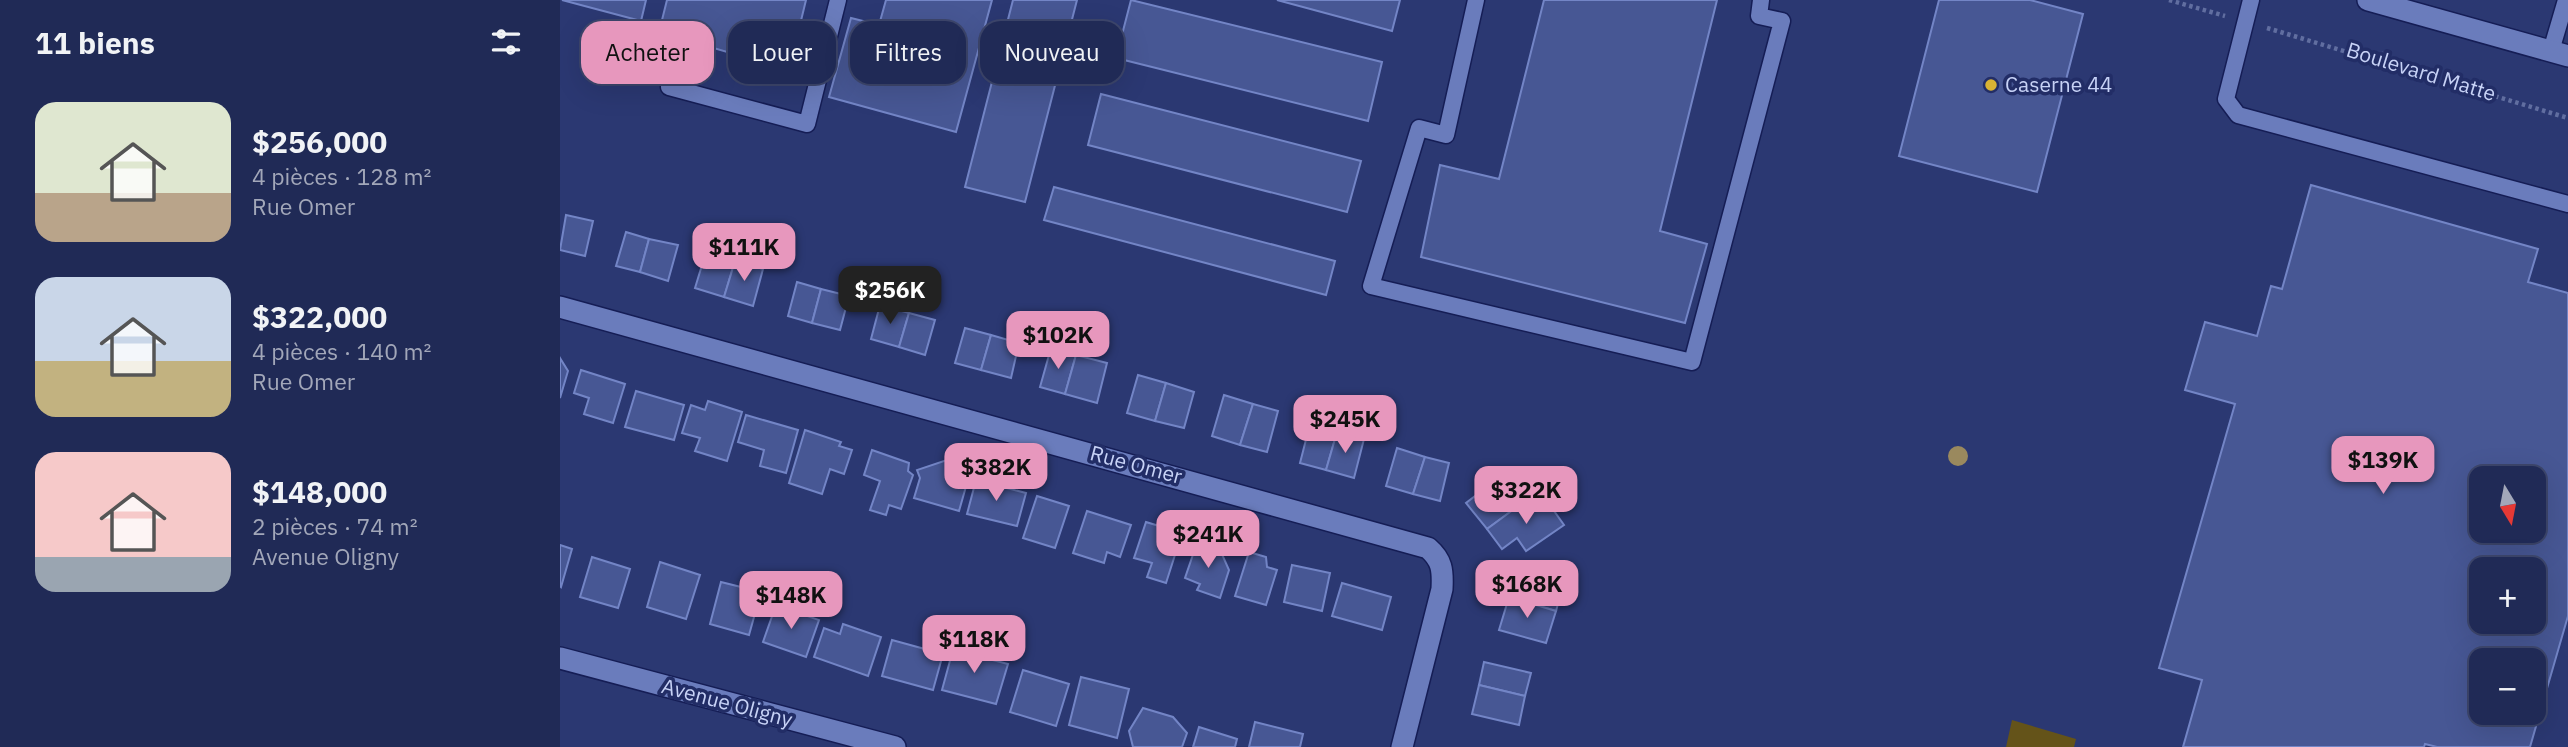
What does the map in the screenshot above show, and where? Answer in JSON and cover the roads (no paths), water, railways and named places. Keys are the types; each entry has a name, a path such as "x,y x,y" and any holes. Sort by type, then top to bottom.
{"street":[{"path":"2368,0 2560,53"},
{"name":"Rue Omer","path":"560,307 1428,548 1439,558 1443,572 1442,589 1402,747"},
{"name":"Avenue Oligny","path":"560,658 895,747"},
{"path":"810,747 816,726"}],"lane":[{"path":"669,88 807,124 838,0"},
{"path":"1476,0 1446,135 1419,128 1371,286 1692,362 1782,20 1759,16 1761,0"},
{"path":"2251,0 2225,99 2238,115 2568,204"},
{"path":"2560,53 2566,0"}],"place":[{"name":"Caserne 44","path":"1991,85"}]}
